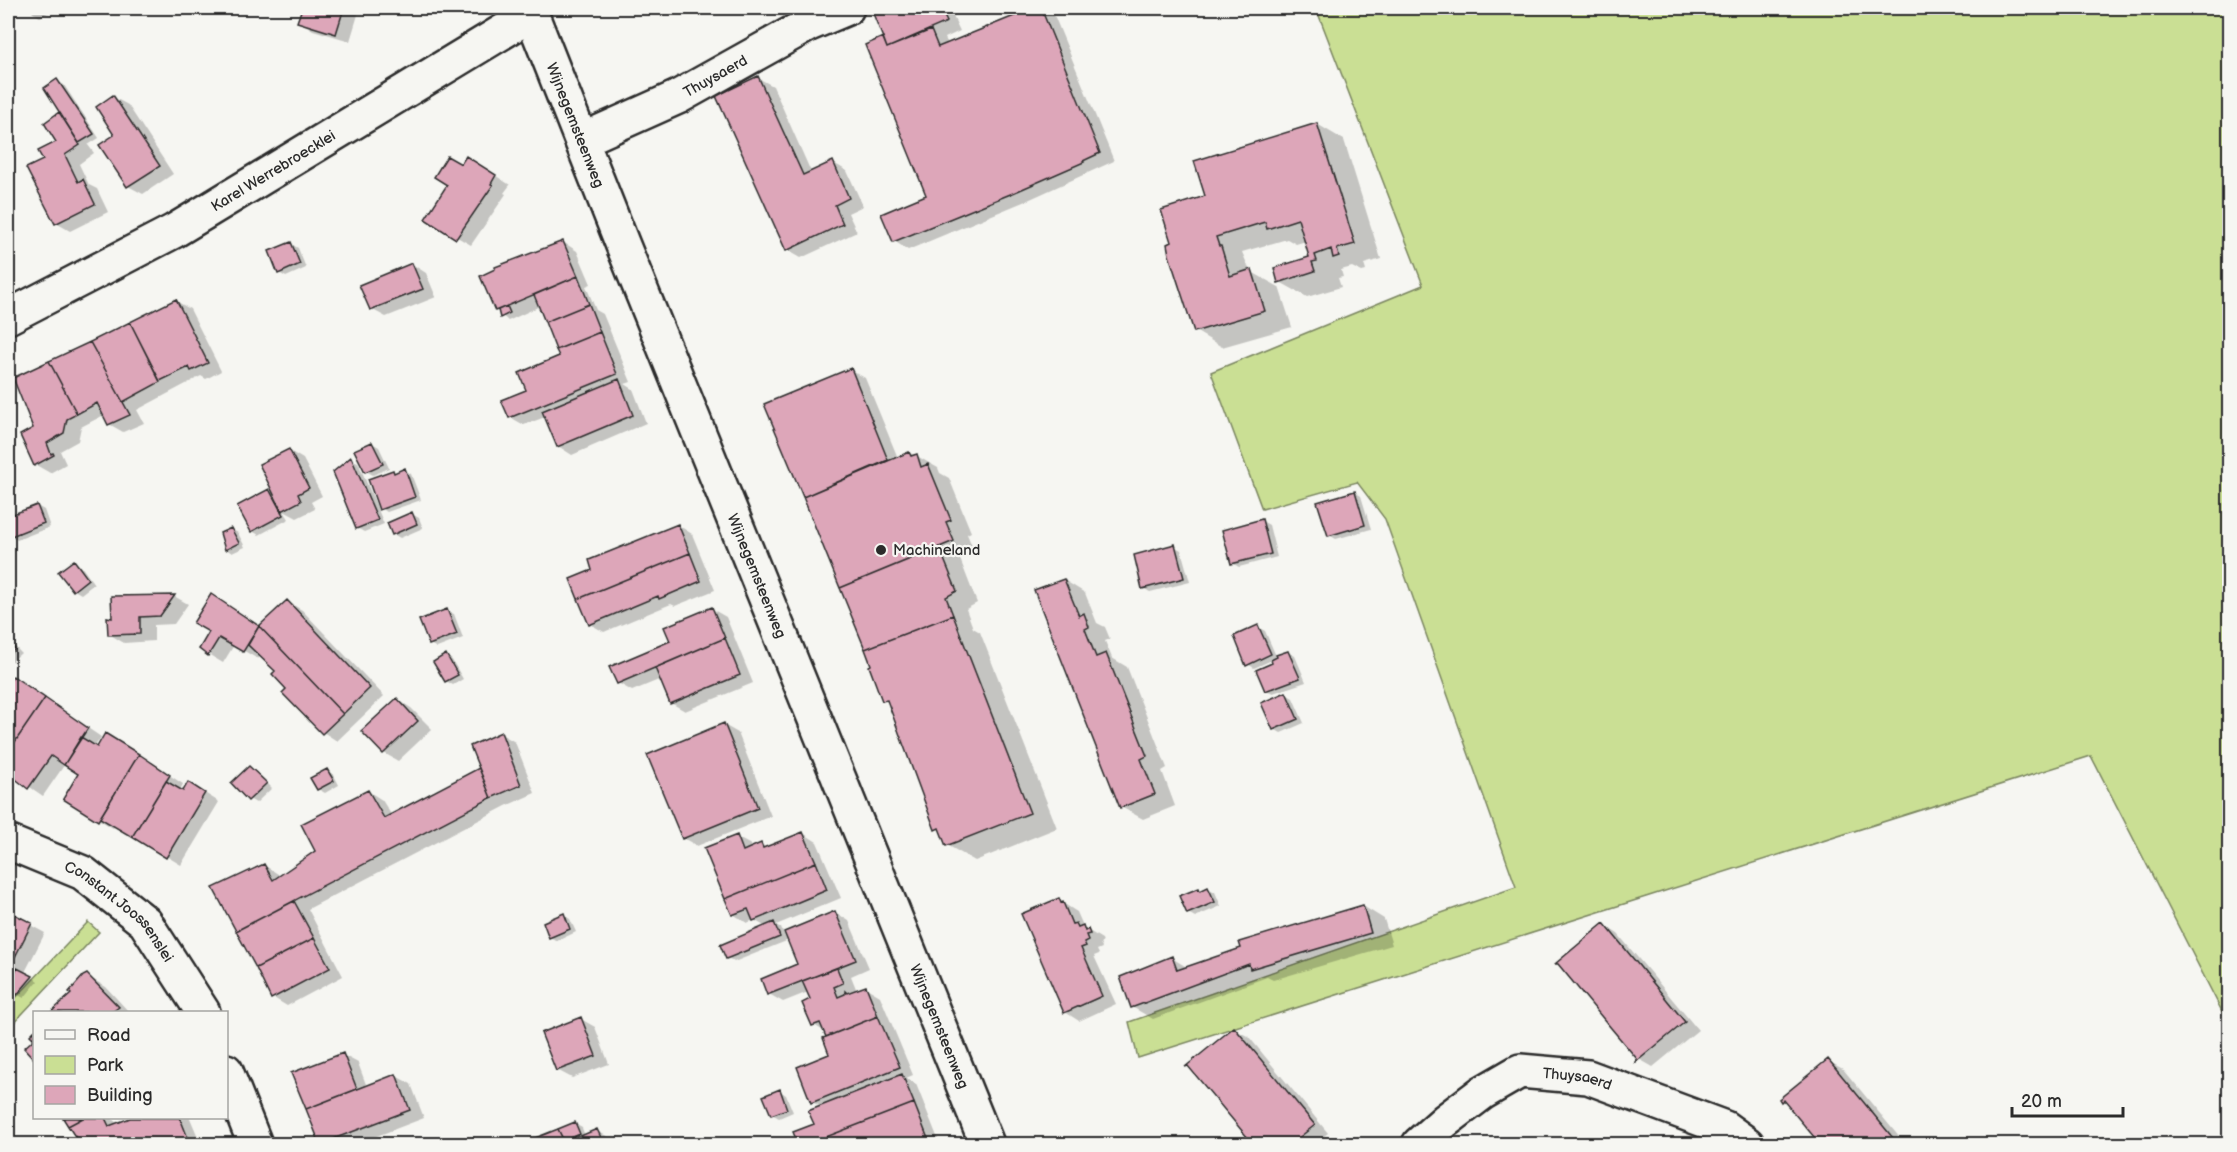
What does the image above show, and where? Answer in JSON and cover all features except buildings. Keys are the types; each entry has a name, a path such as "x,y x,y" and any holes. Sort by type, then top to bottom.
{"street":[{"name":"Thuysaerd","path":"582,140 678,97 809,24 847,8"},
{"name":"Wijnegemsteenweg","path":"531,11 987,1144"},
{"name":"Karel Werrebroecklei","path":"8,317 174,231 531,11"},
{"name":"Constant Joossenslei","path":"8,842 83,873 144,922 202,1011"},
{"name":"Thuysaerd","path":"1419,1144 1445,1121 1482,1094 1520,1071 1588,1077 1725,1128 1747,1144"},
{"path":"228,1076 255,1144"}],"green space":[{"path":"1316,8 2229,8 2229,1025 2091,756 1138,1058 1129,1022 1516,887 1385,519 1357,482 1262,509 1211,372 1423,285"},
{"path":"88,922 99,932 8,1029 8,1006"}],"place":[{"name":"Machineland","path":"881,550"}]}
